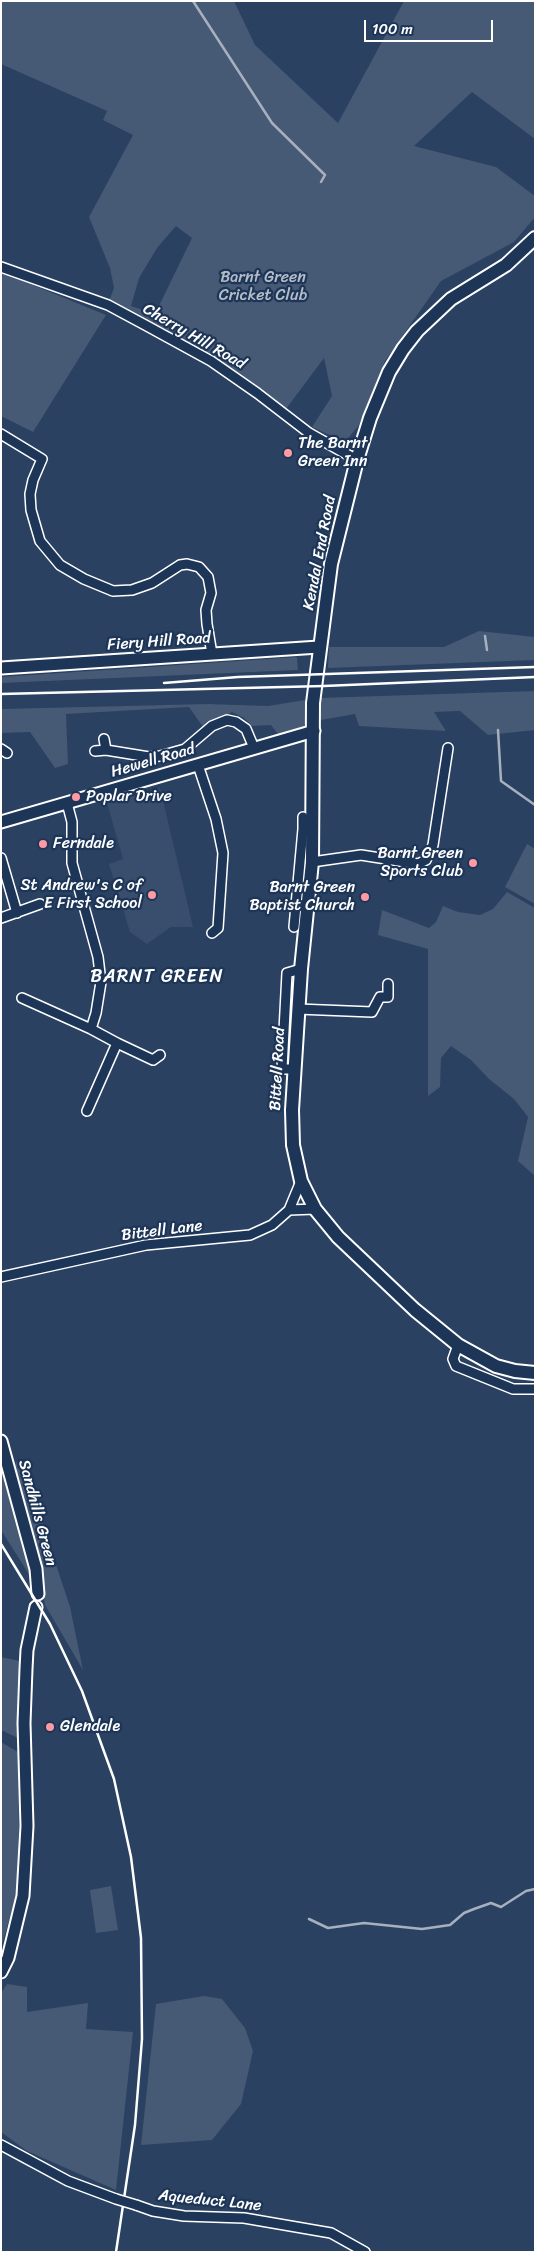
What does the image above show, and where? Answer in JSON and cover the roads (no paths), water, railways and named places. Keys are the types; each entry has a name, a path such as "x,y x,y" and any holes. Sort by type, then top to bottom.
{"main road":[{"name":"Kendal End Road","path":"319,647 331,564 357,460 370,418 389,372 403,348 417,331 451,299 506,265 535,238"},
{"name":"Bittell Road","path":"319,647 313,703 314,731 308,829 312,862 302,903 301,969 293,1069 293,1145 301,1181 315,1209 338,1237 368,1267 458,1345 496,1366 515,1371 535,1373"}],"street":[{"name":"Cherry Hill Road","path":"1,267 108,305 147,326 211,361 309,433 357,460"},
{"path":"1,434 42,459 33,480 30,494 31,510 36,530 49,553 60,565 75,575 113,591 132,590 152,583 180,565 187,564 199,567 208,576 211,593 206,610 212,654"},
{"name":"Fiery Hill Road","path":"1,668 319,647"},
{"path":"95,752 106,750 149,757 160,756 185,749 212,726 227,720 236,722 246,729 254,748"},
{"name":"Hewell Road","path":"1,822 314,731"},
{"path":"104,739 106,750"},
{"path":"312,862 361,854 418,864 426,860 433,845 448,748"},
{"path":"198,765 216,819 223,853 218,928 212,933"},
{"path":"67,804 72,822 72,863 98,957 101,982 91,1029"},
{"path":"294,927 302,903 308,829 303,817"},
{"path":"1,858 17,913"},
{"path":"1,918 40,904"},
{"path":"293,1069 282,1069 287,972 301,969"},
{"path":"298,1009 372,1012 380,997 388,996 388,984"},
{"path":"22,998 153,1060 160,1055"},
{"path":"87,1111 117,1043"},
{"name":"Bittell Lane","path":"1,1277 146,1245 242,1237 272,1225 288,1210 301,1181"},
{"path":"288,1210 315,1209"},
{"path":"458,1345 453,1360 456,1366 513,1389 535,1389"},
{"name":"Sandhills Green","path":"1,1440 36,1569 38,1594"},
{"path":"1,1972 8,1958 23,1896 27,1826 24,1723 26,1669 27,1650 38,1594"},
{"name":"Aqueduct Lane","path":"1,2145 68,2181 153,2211 184,2216 244,2218 331,2233 365,2252"}],"waterway":[{"path":"193,1 272,123 325,175 321,182"},
{"path":"485,636 487,650"},
{"path":"498,730 501,781 535,805"},
{"path":"309,1919 328,1928 364,1923 422,1929 450,1925 464,1913 491,1903 501,1907 526,1891 535,1889"}],"railway":[{"path":"164,683 238,677 535,667"},
{"path":"1,694 324,686 535,677"},
{"path":"1,1544 50,1624 82,1691 114,1779 131,1857 141,1938 142,2039 135,2125 116,2252"}],"place":[{"name":"The Barnt Green Inn","path":"288,453"},
{"name":"Poplar Drive","path":"76,797"},
{"name":"Ferndale","path":"43,844"},
{"name":"Barnt Green Sports Club","path":"473,863"},
{"name":"St Andrew's C of E First School","path":"152,895"},
{"name":"Barnt Green Baptist Church","path":"365,897"},
{"name":"Glendale","path":"50,1727"}],"district":[{"name":"BARNT GREEN","path":"157,977"}],"park label":[{"name":"Barnt Green Cricket Club","path":"263,287"}]}
